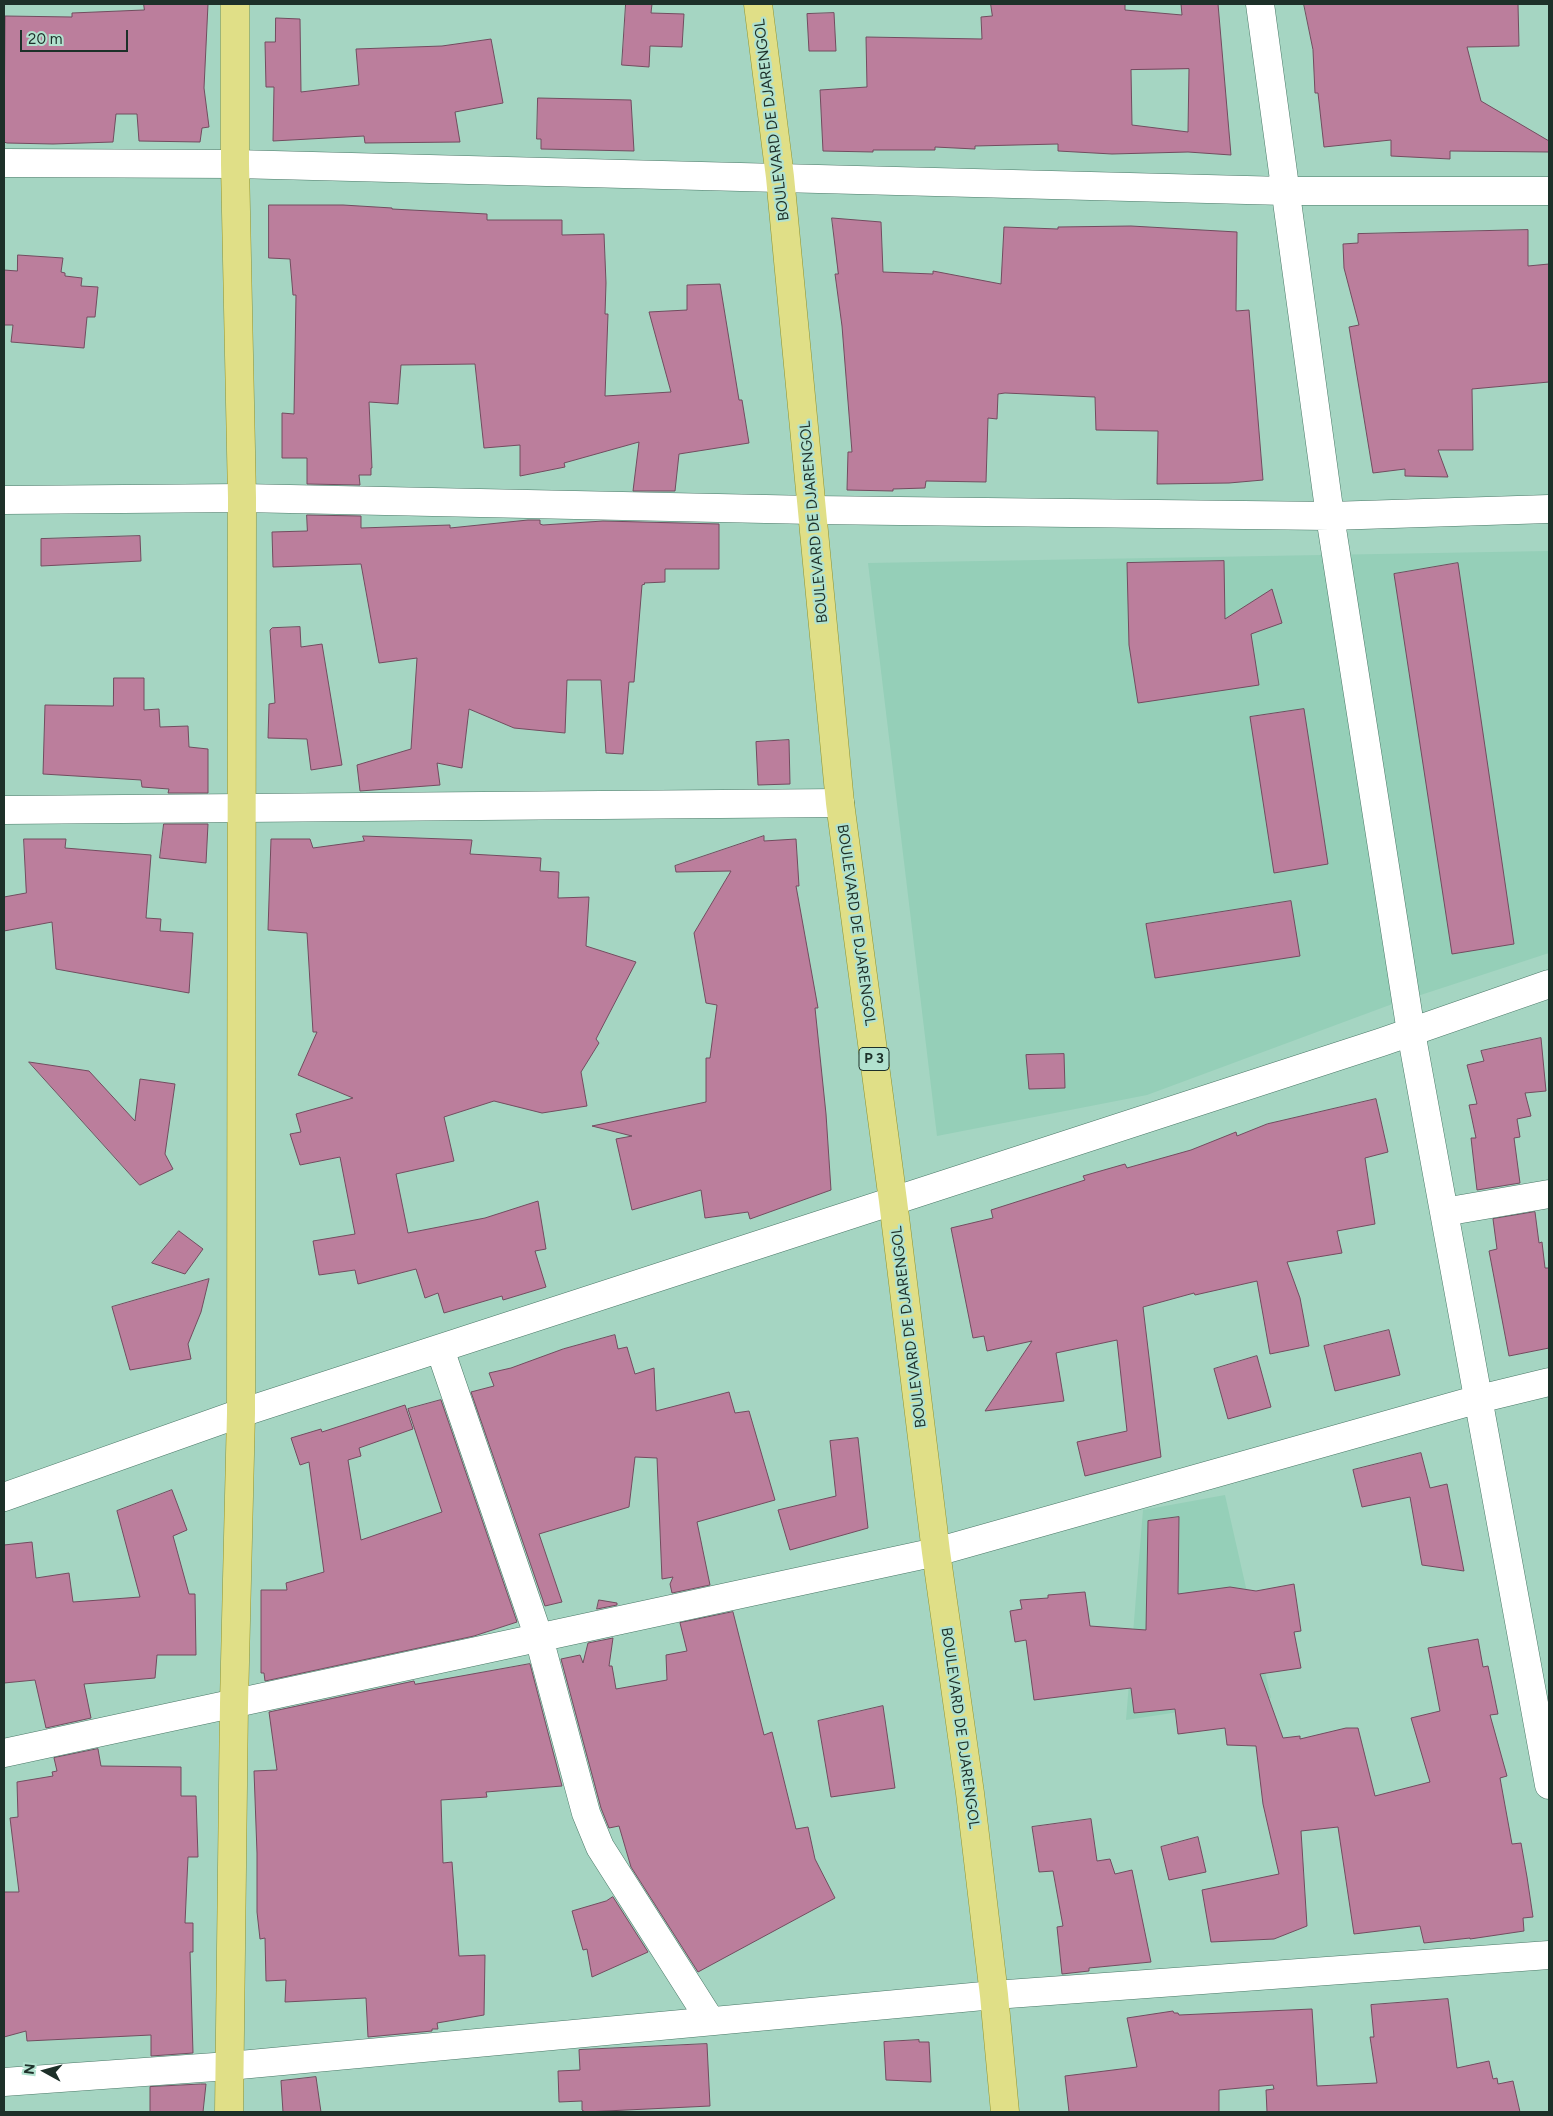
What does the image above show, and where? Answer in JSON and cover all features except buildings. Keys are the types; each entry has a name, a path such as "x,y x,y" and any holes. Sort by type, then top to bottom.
{"main road":[{"path":"229,2112 234,1704 241,1413 242,498 235,164 235,4"},
{"name":"BOULEVARD DE DJARENGOL","path":"758,4 780,177 840,803 893,1201 936,1552 968,1784 994,1995 1005,2112"}],"street":[{"path":"1260,4 1330,516 1411,1032 1549,1785"},
{"path":"4,163 235,164 1285,191 1549,191"},
{"path":"4,500 242,498 813,510 1330,516 1549,509"},
{"path":"4,810 840,803"},
{"path":"4,1497 241,1413 1411,1032 1549,984"},
{"path":"1444,1212 1549,1194"},
{"path":"440,1349 539,1638 586,1813 600,1847 710,2020"},
{"path":"4,1753 936,1552 1479,1399 1549,1382"},
{"path":"4,2082 229,2066 994,1995 1549,1955"}],"shaded area":[{"path":"1549,551 1549,953 1387,1006 1147,1095 937,1136 868,563"},
{"path":"1225,1495 1271,1698 1126,1720 1143,1510"}]}
